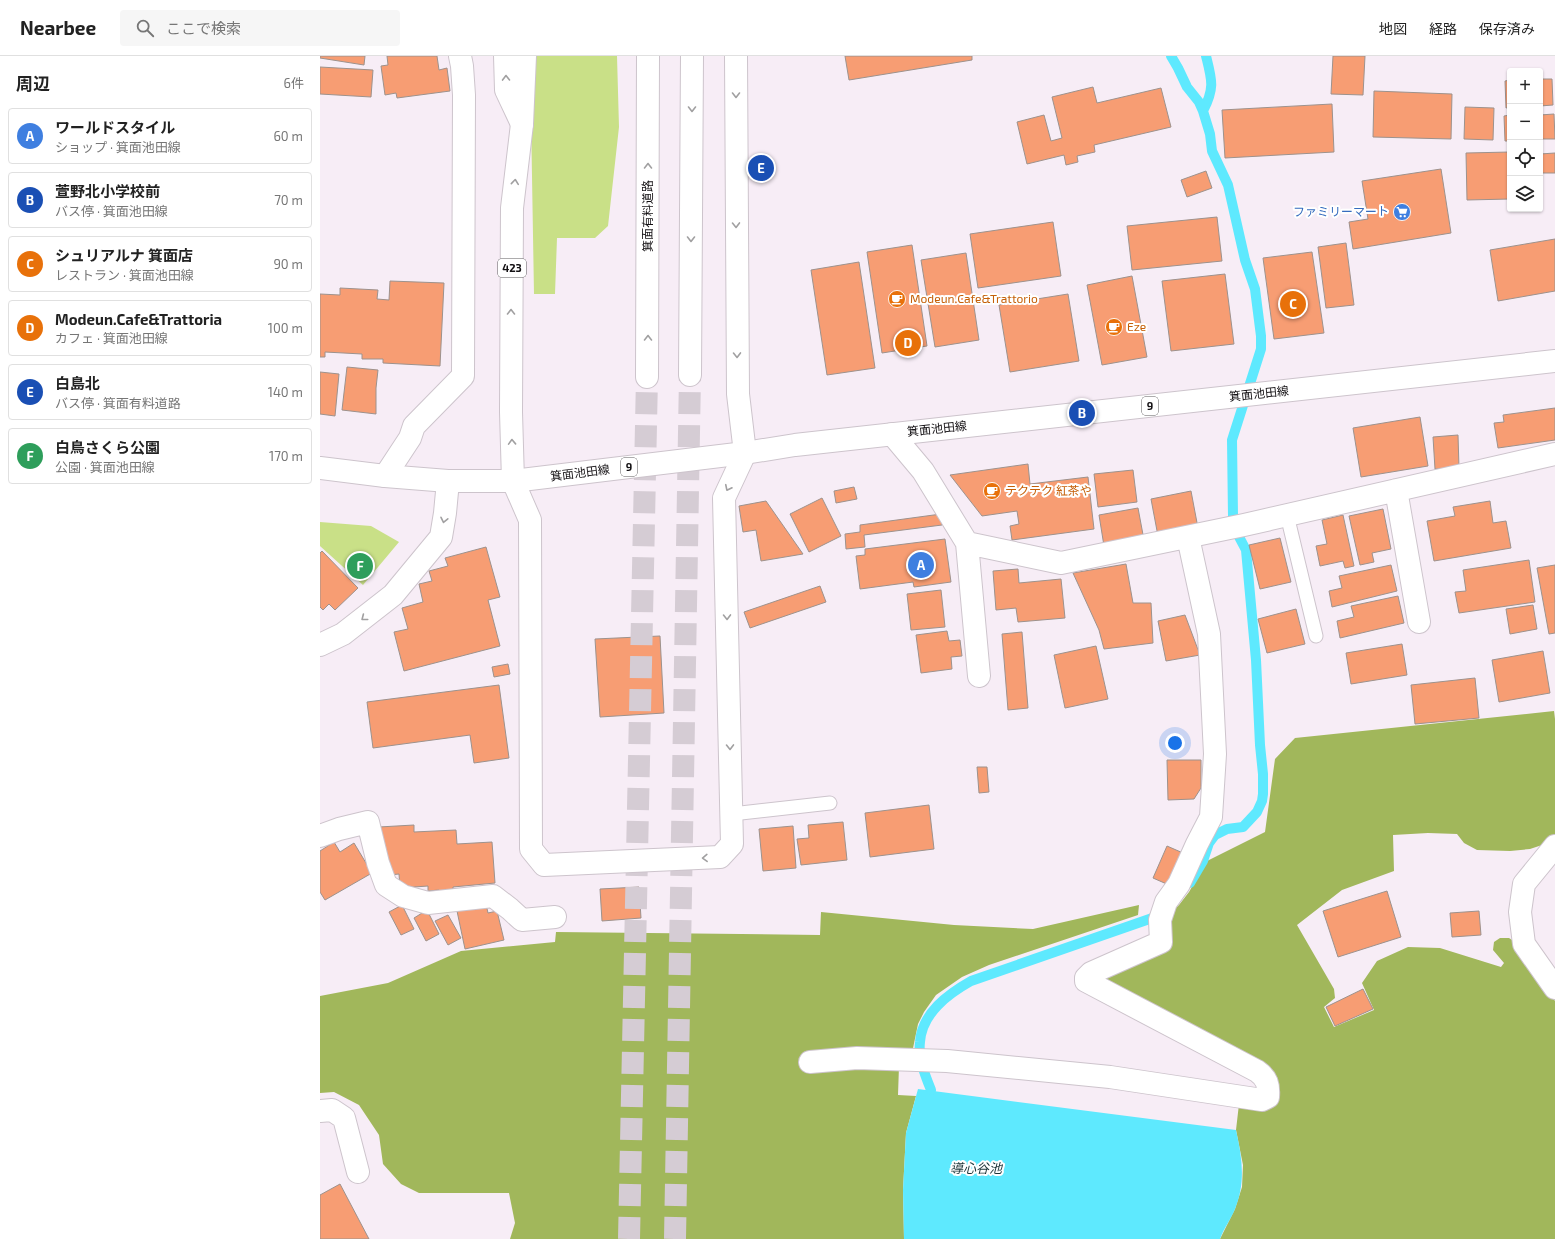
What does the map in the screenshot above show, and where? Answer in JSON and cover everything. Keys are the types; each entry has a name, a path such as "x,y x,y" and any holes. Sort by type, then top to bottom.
{"main road":[{"path":"385,476 410,438 414,426 463,376 464,95 460,56"},
{"path":"505,56 506,90 522,124"},
{"name":"423","path":"513,481 511,412 512,208 522,124 525,56"},
{"name":"箕面有料道路","path":"647,377 648,56"},
{"path":"690,374 692,56"},
{"path":"513,481 530,520 530,849 544,865 720,857 732,844 724,498 745,453 738,394 736,56"},
{"name":"箕面池田線","path":"320,468 385,476 448,481 513,481 745,453 795,445 1555,361"},
{"path":"892,434 923,471 967,543 979,676"},
{"path":"967,543 1061,563 1238,526 1555,454"},
{"path":"322,644 343,634 393,595 440,537 445,513 448,481"},
{"path":"1396,490 1419,622"},
{"path":"810,1062 857,1058 922,1060 1110,1077 1262,1100 1268,1097 1268,1086 1264,1076 1257,1071 1086,981 1086,978 1091,973 1161,942 1162,915 1166,902 1179,884 1211,817 1215,754 1209,634 1188,537"},
{"path":"320,836 339,829 368,822 378,863 386,885 403,896 428,903 493,896 522,920 555,917"},
{"path":"1555,846 1524,884 1520,912 1524,944 1555,988"},
{"path":"320,1111 332,1110 344,1118 358,1172"}],"lane":[{"path":"1287,515 1316,636"},
{"path":"732,814 830,803"}],"green space":[{"path":"535,56 617,56 619,127 608,226 595,238 557,238 555,294 534,294 531,117"},
{"path":"320,522 371,526 399,542 363,585 320,546"},
{"path":"1554,711 1555,834 1551,842 1530,849 1510,851 1477,850 1464,843 1457,834 1428,833 1393,835 1394,871 1342,890 1297,925 1334,989 1335,998 1324,1007 1334,1027 1374,1010 1362,983 1377,961 1408,947 1440,948 1501,967 1504,963 1493,950 1494,942 1500,938 1509,938 1515,942 1531,969 1555,1001 1555,1239 1220,1239 1235,1209 1242,1187 1243,1165 1236,1130 1239,1104 1275,1090 1093,979 1170,942 1164,919 1179,905 1189,892 1207,861 1265,832 1275,759 1295,738"},
{"path":"1139,905 1138,915 989,965 962,977 936,995 924,1012 918,1024 912,1053 853,1050 803,1054 802,1069 855,1065 899,1066 898,1095 916,1096 906,1133 903,1190 904,1239 510,1239 515,1223 509,1193 419,1193 401,1184 383,1164 379,1135 359,1105 334,1092 320,1093 320,996 388,983 461,951 555,942 556,932 820,935 821,912 954,925 1033,929"}],"water":[{"name":"導心谷池","path":"918,1089 1236,1130 1240,1150 1242,1179 1241,1189 1235,1209 1220,1239 904,1239 903,1190 906,1133"}],"building":[{"path":"320,56 365,56 364,65 320,58"},
{"path":"387,56 437,56 439,70 447,68 450,91 397,98 396,93 385,95 381,66 388,65"},
{"path":"845,56 972,56 972,60 849,80"},
{"path":"1333,56 1365,56 1363,95 1331,94"},
{"path":"320,67 373,70 371,97 320,94"},
{"path":"1543,79 1552,79 1553,105 1543,106"},
{"path":"1505,81 1507,81 1506,108"},
{"path":"1093,87 1097,103 1161,88 1171,127 1094,145 1095,152 1077,156 1078,162 1066,165 1064,155 1027,164 1017,122 1044,115 1051,141 1062,138 1052,97"},
{"path":"1374,91 1452,94 1451,139 1373,137"},
{"path":"1332,104 1334,152 1225,158 1222,110"},
{"path":"1465,107 1494,108 1493,140 1464,139"},
{"path":"1554,114 1555,139 1543,139 1543,115"},
{"path":"1504,116 1507,116 1507,141 1505,141"},
{"path":"1507,152 1507,199 1467,200 1466,153"},
{"path":"1555,153 1555,173 1543,173 1543,154"},
{"path":"1441,169 1451,233 1353,249 1349,222 1368,219 1362,181"},
{"path":"1206,171 1212,188 1187,197 1181,180"},
{"path":"1217,217 1222,261 1132,270 1127,226"},
{"path":"1053,222 1061,276 978,288 970,234"},
{"path":"1555,239 1555,291 1498,301 1490,250"},
{"path":"1346,243 1354,305 1326,308 1318,247"},
{"name":"Modeun.Cafe&Trattorio","path":"912,245 927,346 882,353 867,252"},
{"path":"1312,252 1324,333 1274,339 1263,258"},
{"path":"966,253 979,340 935,347 921,260"},
{"path":"859,262 875,368 827,375 811,270"},
{"path":"1225,274 1234,344 1171,351 1162,281"},
{"path":"1132,276 1147,357 1102,365 1087,285"},
{"path":"390,281 444,283 440,366 383,363 383,359 362,359 362,354 325,352 325,357 320,357 320,294 340,295 340,288 378,290 377,299 389,300"},
{"path":"1068,294 1079,361 1010,372 999,305"},
{"path":"347,367 378,370 376,414 342,410"},
{"path":"320,372 339,374 335,416 320,414"},
{"path":"1555,408 1555,440 1498,448 1494,423 1504,422 1503,415"},
{"path":"1420,417 1428,466 1361,477 1353,428"},
{"path":"1458,435 1459,468 1435,469 1433,437"},
{"path":"1028,464 1030,484 1088,477 1094,529 1012,540 1010,526 1019,524 1017,511 982,516 950,475"},
{"path":"1133,470 1137,502 1098,507 1094,474"},
{"path":"854,487 857,499 836,503 834,491"},
{"path":"1191,491 1198,528 1158,536 1151,499"},
{"path":"822,498 841,536 809,552 790,514"},
{"path":"766,501 803,554 761,561 756,530 743,532 739,506"},
{"path":"1490,501 1493,523 1506,521 1511,548 1434,561 1427,521 1455,516 1453,507"},
{"path":"1138,508 1144,540 1104,546 1099,515"},
{"path":"1383,509 1391,549 1372,553 1374,562 1360,565 1349,516"},
{"path":"941,514 942,525 864,535 865,547 846,549 845,534 860,532 860,525"},
{"path":"1343,515 1354,566 1345,568 1343,561 1320,566 1316,546 1327,544 1322,520"},
{"path":"1280,538 1291,582 1260,589 1249,545"},
{"path":"945,539 951,582 914,587 913,582 860,589 856,556 865,555 865,549"},
{"path":"486,547 500,597 488,600 500,646 404,671 394,632 408,629 402,608 423,602 419,584 432,581 429,571 448,566 445,558"},
{"path":"322,551 358,588 335,610 329,604 323,610 320,607 320,553"},
{"path":"1529,560 1535,602 1459,613 1455,592 1466,591 1463,570"},
{"path":"1126,564 1133,603 1151,603 1153,643 1104,649 1099,630 1073,573"},
{"path":"1391,565 1397,591 1332,607 1329,591 1342,588 1339,576"},
{"path":"1555,565 1555,633 1549,634 1537,568"},
{"path":"1018,569 1019,583 1061,579 1065,618 1018,622 1016,608 996,610 993,571"},
{"path":"820,586 826,602 750,628 744,612"},
{"path":"941,590 945,627 911,630 907,594"},
{"path":"1398,596 1404,623 1340,638 1337,621 1354,617 1351,606"},
{"path":"1533,605 1537,629 1510,634 1506,609"},
{"path":"1296,609 1305,644 1267,653 1258,619"},
{"path":"1185,615 1200,655 1166,661 1158,621"},
{"path":"947,631 949,641 960,640 962,656 951,657 952,669 921,673 916,635"},
{"path":"1022,632 1028,708 1008,710 1002,634"},
{"path":"660,636 664,713 600,717 595,639"},
{"path":"1402,644 1407,675 1351,684 1346,653"},
{"path":"1096,646 1108,699 1065,708 1054,655"},
{"path":"1543,651 1550,693 1499,702 1492,660"},
{"path":"508,664 510,674 494,677 492,667"},
{"path":"1475,678 1479,718 1415,724 1411,685"},
{"path":"499,685 509,758 474,763 470,735 373,748 367,702"},
{"path":"1167,760 1201,760 1201,788 1194,799 1168,800"},
{"path":"977,767 987,767 989,792 979,793"},
{"path":"929,805 934,849 870,857 865,813"},
{"path":"843,822 847,860 801,865 797,839 809,838 808,825"},
{"path":"414,825 414,832 456,830 457,844 492,842 495,883 453,887 453,894 439,895 439,890 428,891 428,886 400,888 399,874 389,875 379,827"},
{"path":"793,826 796,868 763,871 759,829"},
{"path":"334,842 340,852 354,843 372,873 325,900 320,892 320,851"},
{"path":"1167,846 1183,853 1169,885 1153,878"},
{"path":"639,887 641,918 602,921 600,889"},
{"path":"1387,891 1401,937 1338,957 1323,911"},
{"path":"486,904 488,913 497,911 504,940 465,949 457,911"},
{"path":"402,905 414,929 401,935 389,912"},
{"path":"427,910 439,934 426,941 414,918"},
{"path":"1479,911 1481,935 1452,937 1450,913"},
{"path":"448,915 461,938 448,945 435,921"},
{"path":"1363,989 1373,1009 1335,1026 1326,1007"},
{"path":"340,1184 369,1239 320,1239 320,1195"}],"waterway":[{"path":"1171,56 1187,87 1199,102 1203,111 1210,134 1212,151 1228,185 1245,260 1255,289 1261,336 1261,349 1232,440 1233,516 1237,533 1246,550 1256,660 1263,794 1262,801 1257,812 1243,827 1227,829 1215,835 1209,843 1203,861 1190,883"},
{"path":"1203,111 1211,90 1210,71 1206,56"},
{"path":"931,1090 922,1066 920,1042 922,1032 931,1013 945,998 971,981 1161,915"}],"tunnel":[{"path":"675,1239 690,375"},
{"path":"629,1239 647,377"}],"place":[{"name":"白島北","path":"761,168"},
{"name":"ファミリーマート","path":"1402,212"},
{"name":"Modeun.Cafe&Trattorio","path":"897,299"},
{"name":"シュリアルナ 箕面店","path":"1293,304"},
{"name":"Eze","path":"1114,327"},
{"name":"Modeun.Cafe&Trattoria","path":"908,343"},
{"name":"萱野北小学校前","path":"1082,413"},
{"name":"テクテク 紅茶や","path":"992,491"},
{"name":"ワールドスタイル","path":"921,565"},
{"name":"白鳥さくら公園","path":"360,566"}]}
